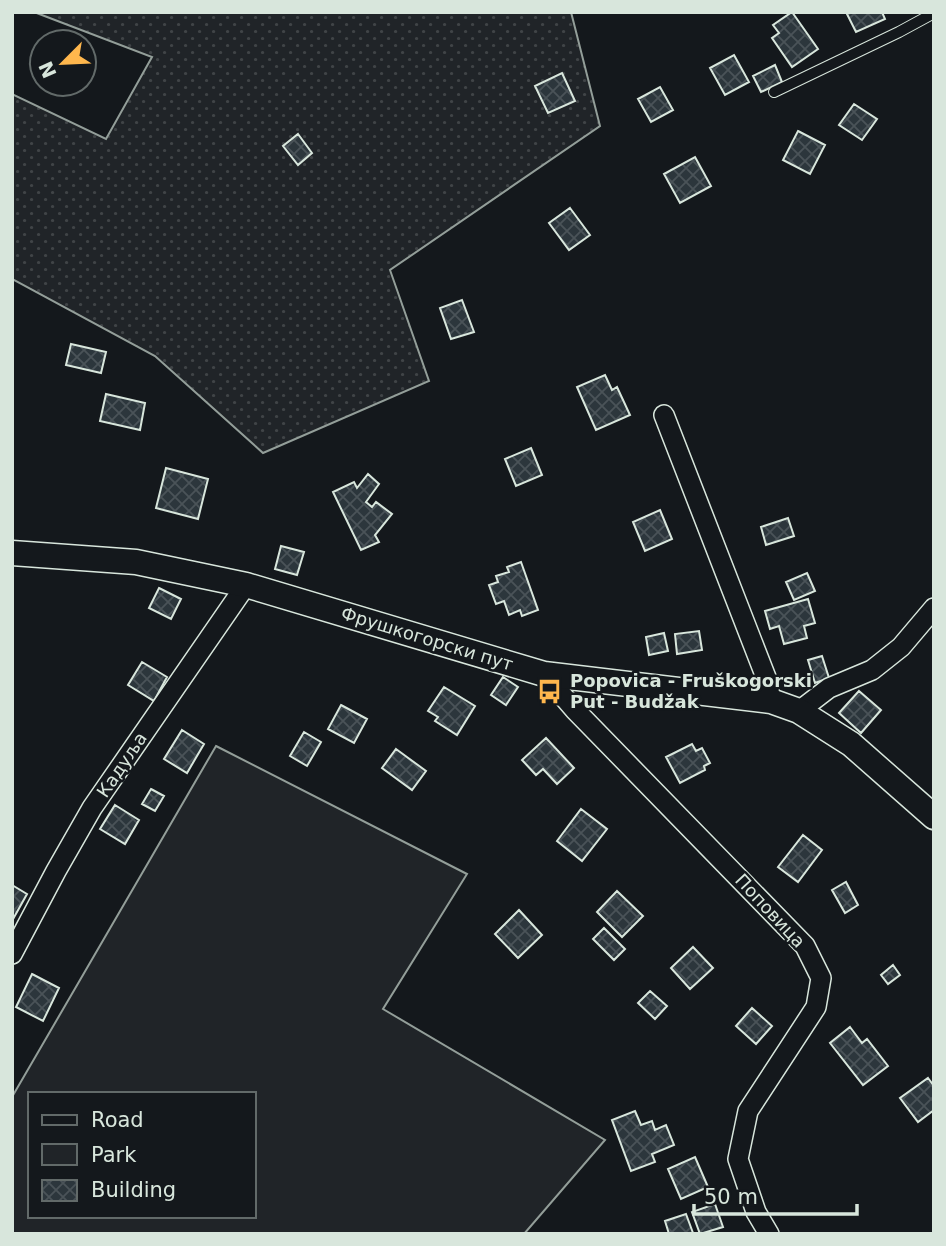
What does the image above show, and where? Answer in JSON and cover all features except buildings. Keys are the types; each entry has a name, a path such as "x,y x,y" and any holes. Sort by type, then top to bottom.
{"street":[{"path":"664,415 767,680 771,701"},
{"name":"Фрушкогорски пут","path":"12,553 136,562 246,584 544,674 771,701 799,711 851,744 934,817"},
{"name":"Кадуља","path":"12,954 92,808 246,584"},
{"path":"799,711 829,688 872,670 901,647 934,608"},
{"name":"Поповица","path":"544,674 575,710 805,946 821,978 816,1007 748,1111 737,1159 756,1212 769,1234"}],"lane":[{"path":"774,92 934,13"}],"green space":[{"path":"34,12 571,12 600,126 390,270 429,381 263,453 155,356 12,279 12,94 106,139 152,57 98,36 98,28 76,28"},
{"path":"216,746 467,874 383,1009 605,1140 524,1234 12,1234 12,1097"}],"place":[{"name":"Popovica - Fruškogorski Put - Budžak","path":"550,691"}]}
